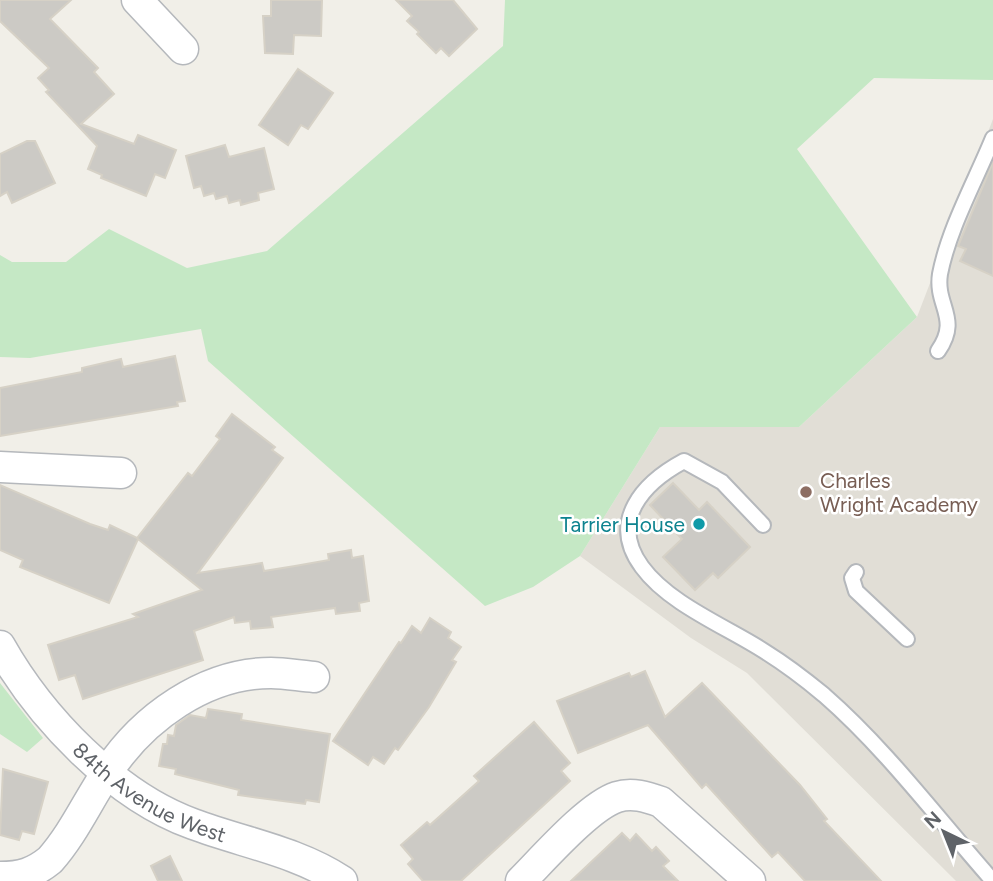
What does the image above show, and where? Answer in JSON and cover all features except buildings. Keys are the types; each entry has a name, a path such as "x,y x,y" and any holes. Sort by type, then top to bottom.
{"street":[{"path":"137,0 183,49"},
{"path":"0,467 121,473"},
{"name":"84th Avenue West","path":"0,646 35,701 90,760 107,772 166,812 191,824 293,855 342,881"},
{"path":"0,877 18,877 37,871 50,860 74,829 107,772 130,741 158,715 204,689 240,678 270,673 314,677"},
{"path":"521,881 604,804 629,795 645,796 661,802 750,881"}],"lane":[{"path":"938,351 948,334 948,314 940,285 944,256 993,138"},
{"path":"763,525 722,482 684,461 645,488 630,510 629,527 641,566 656,581 704,618 764,651 824,695 870,740 993,881"},
{"path":"856,572 852,578 856,591 907,639"}],"shaded area":[{"name":"Charles Wright Academy","path":"993,119 993,881 956,881 747,673 691,638 580,556 660,427 799,427 917,317"}],"green space":[{"path":"505,0 993,0 993,80 874,78 797,149 917,317 799,427 660,427 580,556 533,587 485,606 208,361 201,329 30,358 0,357 0,255 12,262 66,262 109,229 187,268 267,251 503,46"},
{"path":"0,683 43,738 27,752 0,734"}],"place":[{"name":"Charles Wright Academy","path":"806,492"},
{"name":"Tarrier House","path":"699,524"}]}
